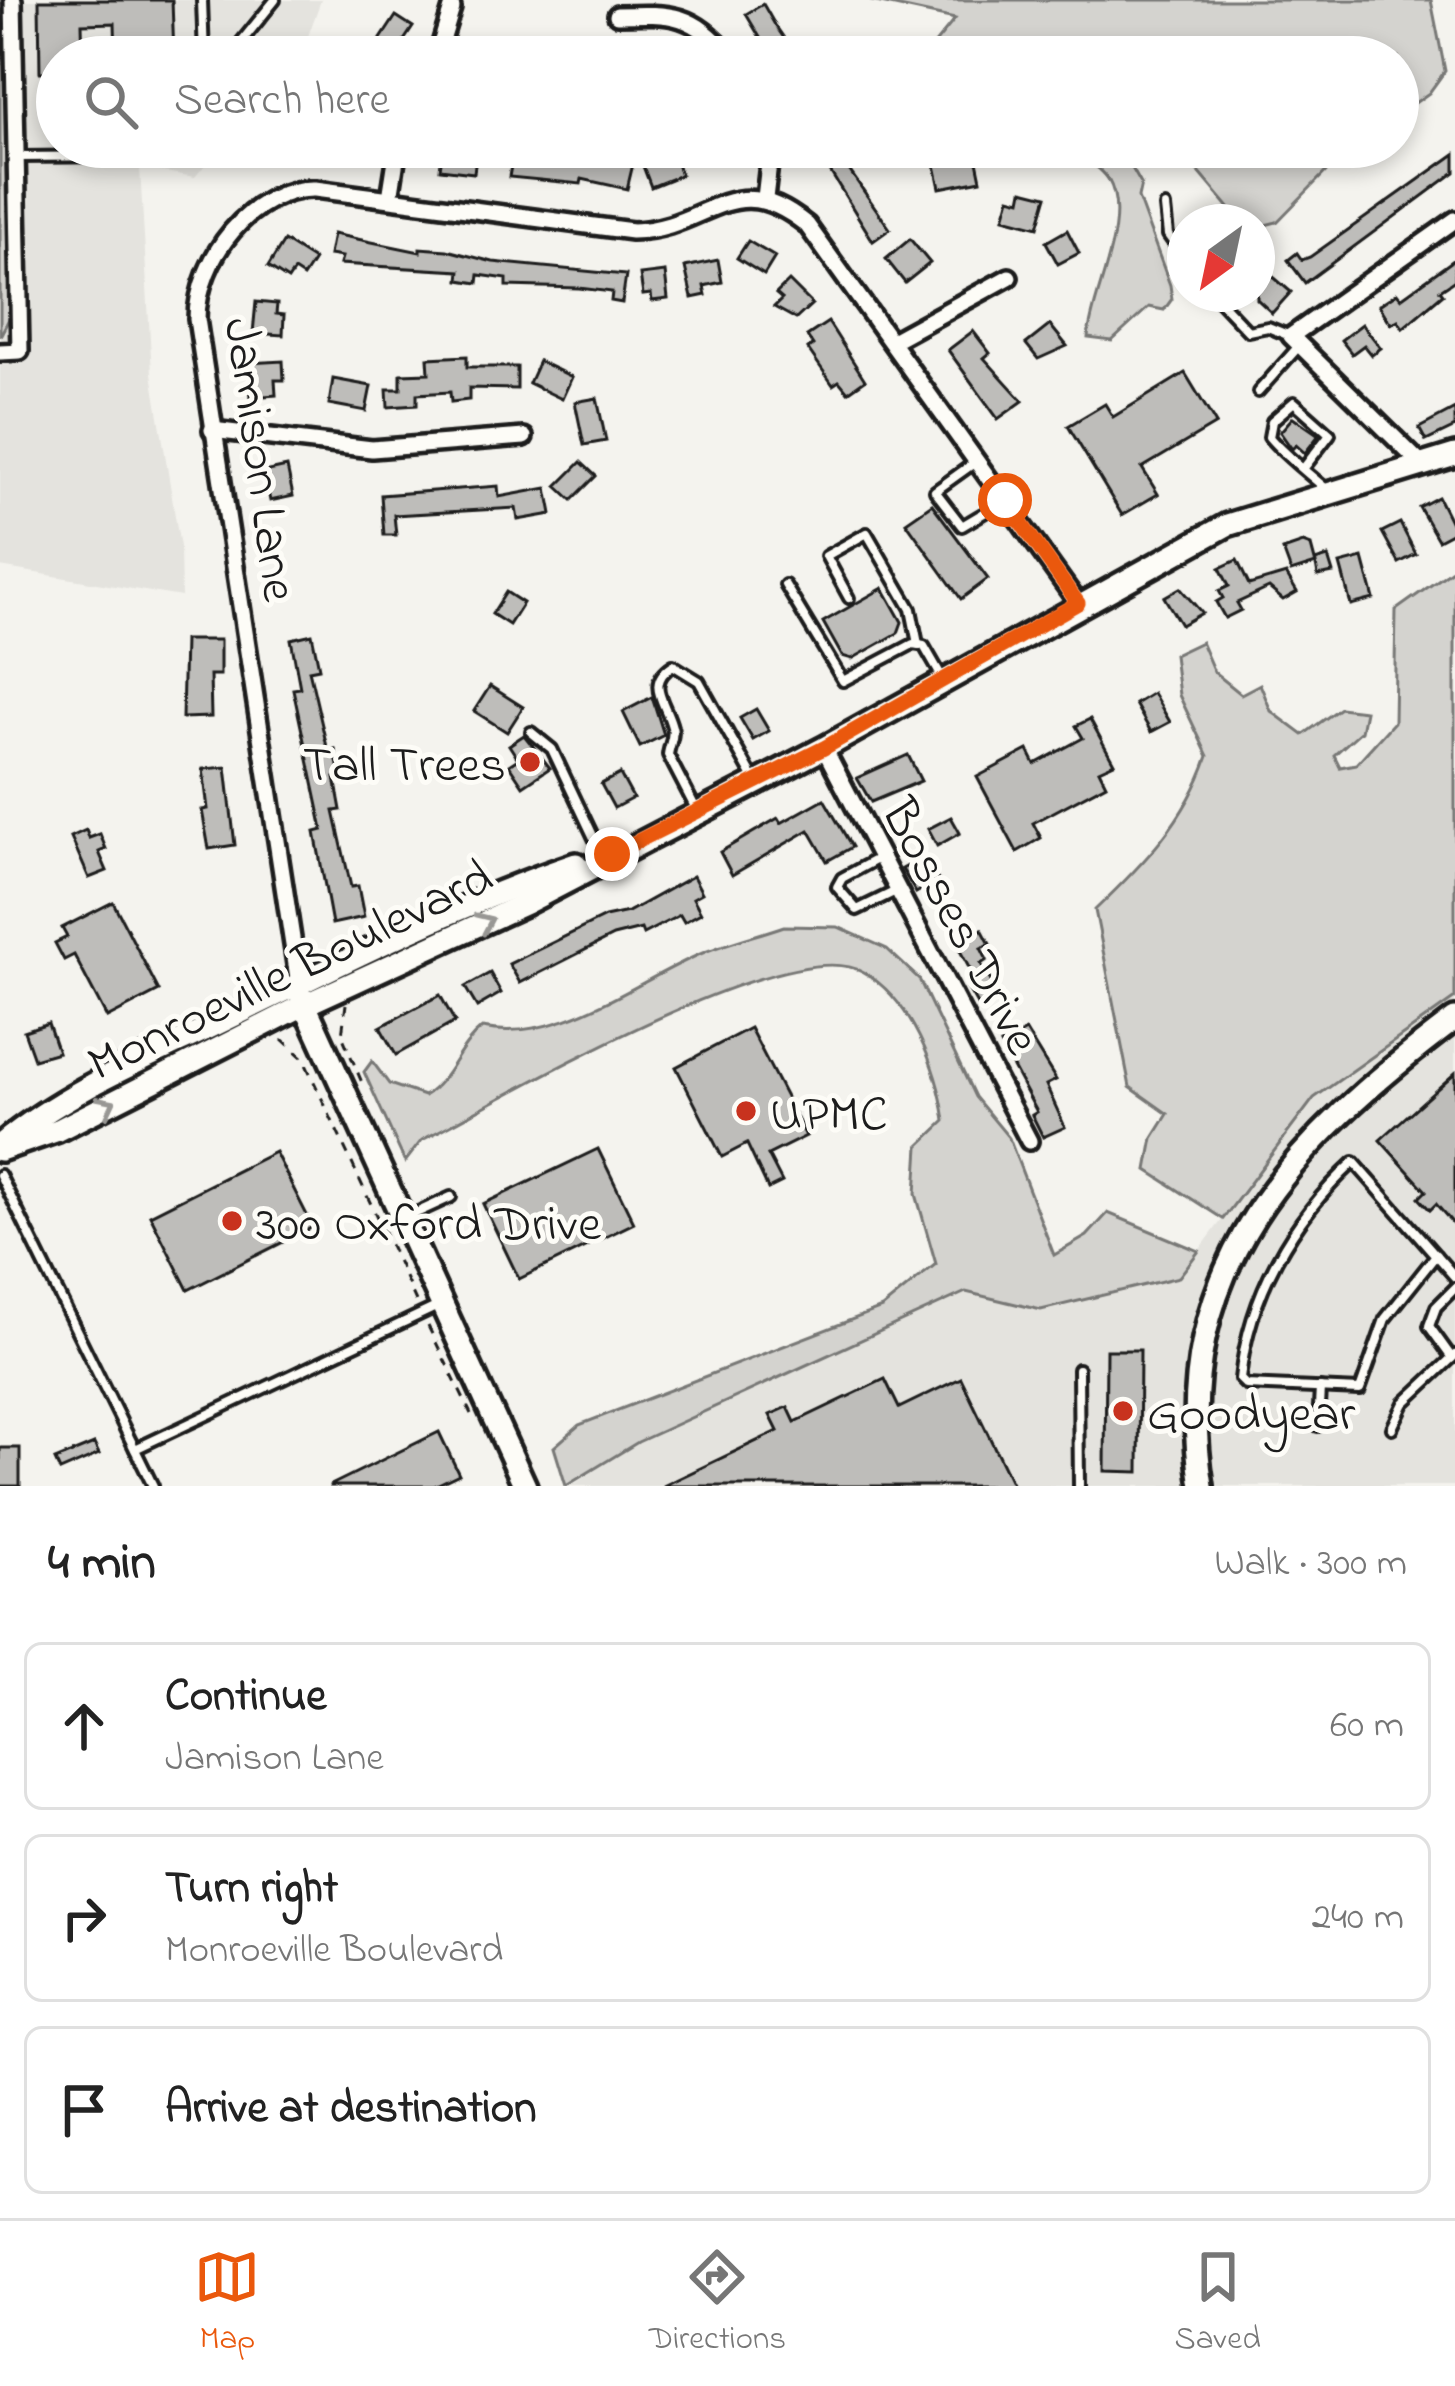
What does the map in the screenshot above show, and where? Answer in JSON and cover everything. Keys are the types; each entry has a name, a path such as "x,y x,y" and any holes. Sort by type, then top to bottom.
{"main road":[{"name":"Monroeville Boulevard","path":"0,1148 58,1130 300,995 526,903 607,856 824,748 1078,603 1227,525 1455,455"},
{"path":"300,995 399,1221 430,1309 525,1486"},
{"path":"1202,1486 1196,1423 1200,1352 1213,1299 1233,1250 1263,1200 1309,1144 1455,1019"}],"street":[{"path":"0,352 20,351 13,0"},
{"path":"443,36 452,8"},
{"path":"617,15 664,14 703,25 712,36"},
{"path":"390,198 395,168"},
{"path":"769,168 765,198 807,225 1078,603"},
{"name":"Jamison Lane","path":"300,995 212,430 196,304 206,277 236,229 265,200 286,190 390,198 632,231 656,231 719,204 765,198"},
{"path":"1423,466 1295,340 1455,220"},
{"path":"892,341 1009,278"},
{"path":"212,430 372,449 524,436"},
{"name":"Bosses Drive","path":"824,748 1029,1141"}],"lane":[{"path":"202,0 203,36"},
{"path":"246,36 275,0"},
{"path":"16,157 36,157"},
{"path":"1165,207 1167,226"},
{"path":"1227,312 1248,331 1268,327 1295,340 1258,392"},
{"path":"1303,469 1330,434 1294,402 1272,421 1269,437 1303,469 1332,494"},
{"path":"977,460 935,491 949,516 962,526 1005,500"},
{"path":"849,598 826,556 867,532 910,609 919,644 944,680"},
{"path":"785,585 843,682 919,644"},
{"path":"697,812 668,755 674,730 657,684 664,670 677,665 699,681 756,782"},
{"path":"531,732 552,749 607,856"},
{"path":"880,857 842,878 837,887 857,910 897,890"},
{"path":"1436,1255 1385,1319 1360,1390 1246,1385 1240,1379 1260,1292 1297,1224 1354,1162 1436,1255 1455,1277"},
{"path":"0,1175 153,1486"},
{"path":"399,1221 451,1197"},
{"path":"1392,1428 1404,1403 1454,1356 1429,1326 1436,1307 1455,1288"},
{"path":"135,1449 430,1309"},
{"path":"1078,1369 1079,1486"},
{"path":"1318,1426 1320,1388"}],"path":[{"path":"281,1038 303,1058 430,1309 478,1428"}],"shaded area":[{"path":"0,0 321,0 308,36 36,36 36,168 140,168 152,373 180,547 181,597 0,567"},
{"path":"0,0 6,0 12,313 0,336"},
{"path":"867,0 1431,0 1445,71 1419,100 1419,36 941,36 955,19"},
{"path":"140,168 202,168 195,177"},
{"path":"1098,168 1132,168 1141,184 1138,198 1167,277 1164,310 1149,307 1112,341 1088,338 1116,216 1108,179"},
{"path":"1196,168 1330,168 1277,222 1275,204 1226,204"},
{"path":"1455,568 1455,998 1314,1098 1223,1219 1147,1170 1153,1138 1168,1114 1130,1087 1095,910 1175,821 1208,756 1179,695 1174,655 1201,642 1214,672 1241,694 1260,684 1271,711 1303,735 1340,708 1365,711 1361,731 1334,755 1340,767 1356,764 1394,722 1396,610"},
{"path":"784,926 838,927 887,949 919,979 975,1097 1009,1138 1054,1255 1087,1236 1108,1213 1199,1251 1179,1277 1041,1310 966,1292 638,1442 566,1486 554,1447 579,1425 882,1308 936,1264 916,1194 919,1146 945,1121 919,1037 895,999 863,972 826,965 774,974 711,996 576,1058 422,1140 405,1162 364,1072 372,1061 389,1084 424,1096 482,1028 511,1031 568,1019 705,952"},
{"path":"1455,998 1455,1486 571,1486 638,1442 966,1292 1041,1310 1179,1277 1314,1098"}],"building":[{"path":"39,0 172,0 173,36 115,36 115,23 82,24 82,36 40,36"},
{"path":"763,4 783,36 759,36 746,14"},
{"path":"396,16 413,27 407,36 383,36"},
{"path":"1455,154 1455,172 1305,283 1288,260 1297,253 1302,260 1310,257"},
{"path":"440,168 475,168 474,173"},
{"path":"511,168 632,168 627,189 582,179 581,184 509,177"},
{"path":"644,168 678,168 681,175 651,187"},
{"path":"828,168 848,168 890,229 873,241"},
{"path":"936,168 978,168 981,180 940,188"},
{"path":"1023,190 1047,196 1038,227 1004,218 1010,197 1021,200"},
{"path":"1067,230 1079,253 1058,264 1046,242"},
{"path":"333,234 420,252 420,248 447,250 493,262 626,275 622,303 611,301 612,292 507,286 507,279 479,275 478,283 459,280 460,271 340,264 342,257 329,255"},
{"path":"910,239 930,263 905,283 886,259"},
{"path":"284,241 314,260 303,277 294,271 288,280 268,267"},
{"path":"748,241 775,257 764,275 737,258"},
{"path":"1455,259 1455,280 1440,290 1443,294 1403,328 1398,320 1391,324 1379,305 1397,293 1401,298"},
{"path":"718,260 722,282 704,286 706,295 692,298 685,267"},
{"path":"665,272 668,299 652,301 651,294 643,295 640,275"},
{"path":"1275,278 1291,292 1275,310"},
{"path":"789,281 812,304 796,319 774,307 782,299 776,294"},
{"path":"256,302 277,304 276,314 284,315 283,335 253,333"},
{"path":"828,322 865,380 848,392 839,381 833,385 808,349 813,345 807,336"},
{"path":"1362,324 1381,348 1372,355 1364,345 1352,354 1341,340"},
{"path":"1050,325 1067,346 1038,359 1026,344"},
{"path":"973,331 990,353 984,358 1023,401 998,419 948,350"},
{"path":"467,356 467,367 517,367 517,389 469,388 469,400 451,402 450,392 417,394 417,405 388,407 387,389 401,389 401,374 429,373 428,358"},
{"path":"283,361 284,380 275,380 276,395 251,397 248,363"},
{"path":"539,361 572,377 562,399 529,383"},
{"path":"1185,373 1216,424 1142,468 1158,494 1122,515 1068,426 1105,404 1113,417"},
{"path":"333,379 371,386 366,411 329,404"},
{"path":"597,398 606,441 584,445 575,402"},
{"path":"1455,409 1455,427 1426,441 1419,428"},
{"path":"1293,417 1319,435 1305,453 1296,445 1292,449 1280,432"},
{"path":"581,462 596,476 572,500 557,486"},
{"path":"287,467 293,496 270,501 264,472"},
{"path":"498,486 499,497 547,488 552,514 518,520 516,508 394,515 396,535 384,535 381,495"},
{"path":"1438,497 1455,531 1438,540 1419,507"},
{"path":"932,504 988,579 961,599 906,522"},
{"path":"1400,523 1416,554 1399,563 1382,532"},
{"path":"1303,543 1311,546 1315,561 1328,557 1333,573 1318,576 1316,564 1291,572 1283,550"},
{"path":"1363,558 1374,599 1351,605 1340,564"},
{"path":"1237,560 1249,585 1286,574 1297,592 1283,600 1269,588 1237,603 1241,610 1225,618 1216,602 1223,598 1219,591 1229,586 1220,568"},
{"path":"883,588 902,622 898,633 852,659 842,656 823,622"},
{"path":"1180,588 1202,613 1181,625 1164,597"},
{"path":"506,592 523,603 509,625 492,614"},
{"path":"312,634 319,668 309,670 328,751 335,749 340,777 335,778 341,810 334,811 351,887 358,886 364,917 332,924 315,832 323,830 293,689 300,688 291,639"},
{"path":"184,640 220,640 220,675 210,675 211,717 182,718"},
{"path":"490,686 523,707 507,732 474,711"},
{"path":"1153,693 1170,722 1151,732 1135,704"},
{"path":"652,697 664,735 640,747 623,712"},
{"path":"756,709 769,731 753,740 740,718"},
{"path":"1090,719 1114,763 1099,770 1106,784 1033,823 1041,838 1017,852 977,777 1028,750 1035,764 1083,738 1076,726"},
{"name":"Tall Trees","path":"524,735 550,768 523,786 509,765 518,759 509,745"},
{"path":"908,755 921,781 871,802 857,778"},
{"path":"226,767 235,845 209,849 202,810 208,809 203,769"},
{"path":"620,774 633,798 614,808 601,784"},
{"path":"824,799 852,847 827,861 809,830 732,875 720,852 778,818 781,823"},
{"path":"951,817 960,833 937,846 928,829"},
{"path":"86,830 89,838 100,834 106,849 99,852 107,871 89,878 71,837"},
{"path":"924,857 938,880 916,893 902,869"},
{"path":"693,876 702,893 693,898 701,913 684,922 680,915 643,934 641,929 613,936 520,983 509,964 605,917 628,912"},
{"path":"113,902 159,991 107,1018 74,955 64,960 55,943 67,937 62,928"},
{"path":"982,929 990,944 981,948 987,960 981,964 1000,997 979,1008 968,989 977,983 956,943"},
{"path":"490,973 501,993 477,1007 465,987"},
{"path":"440,995 455,1022 396,1055 380,1027"},
{"path":"48,1023 58,1052 34,1059 24,1031"},
{"name":"UPMC","path":"750,1028 806,1136 768,1155 782,1182 768,1189 747,1144 722,1157 676,1067"},
{"path":"1026,1031 1056,1080 1046,1085 1065,1127 1043,1137 1032,1115 1037,1112 1001,1045"},
{"path":"1455,1073 1455,1226 1436,1204 1430,1210 1419,1198 1426,1191 1380,1140"},
{"path":"598,1149 634,1223 519,1279 483,1204"},
{"name":"300 Oxford Drive","path":"275,1152 313,1227 188,1290 150,1215"},
{"name":"Goodyear","path":"1106,1350 1140,1350 1139,1472 1105,1471"},
{"path":"961,1378 1013,1486 663,1486 778,1431 770,1415 788,1407 795,1422 885,1379 899,1408"},
{"path":"439,1432 459,1474 434,1486 329,1486"},
{"path":"94,1444 99,1454 60,1471 55,1460"},
{"path":"0,1448 20,1448 20,1486 0,1486"}],"place":[{"name":"Tall Trees","path":"530,762"},
{"name":"UPMC","path":"746,1111"},
{"name":"300 Oxford Drive","path":"232,1221"},
{"name":"Goodyear","path":"1123,1411"}],"route":[{"path":"612,854 824,748 1078,603 1005,500"}]}
